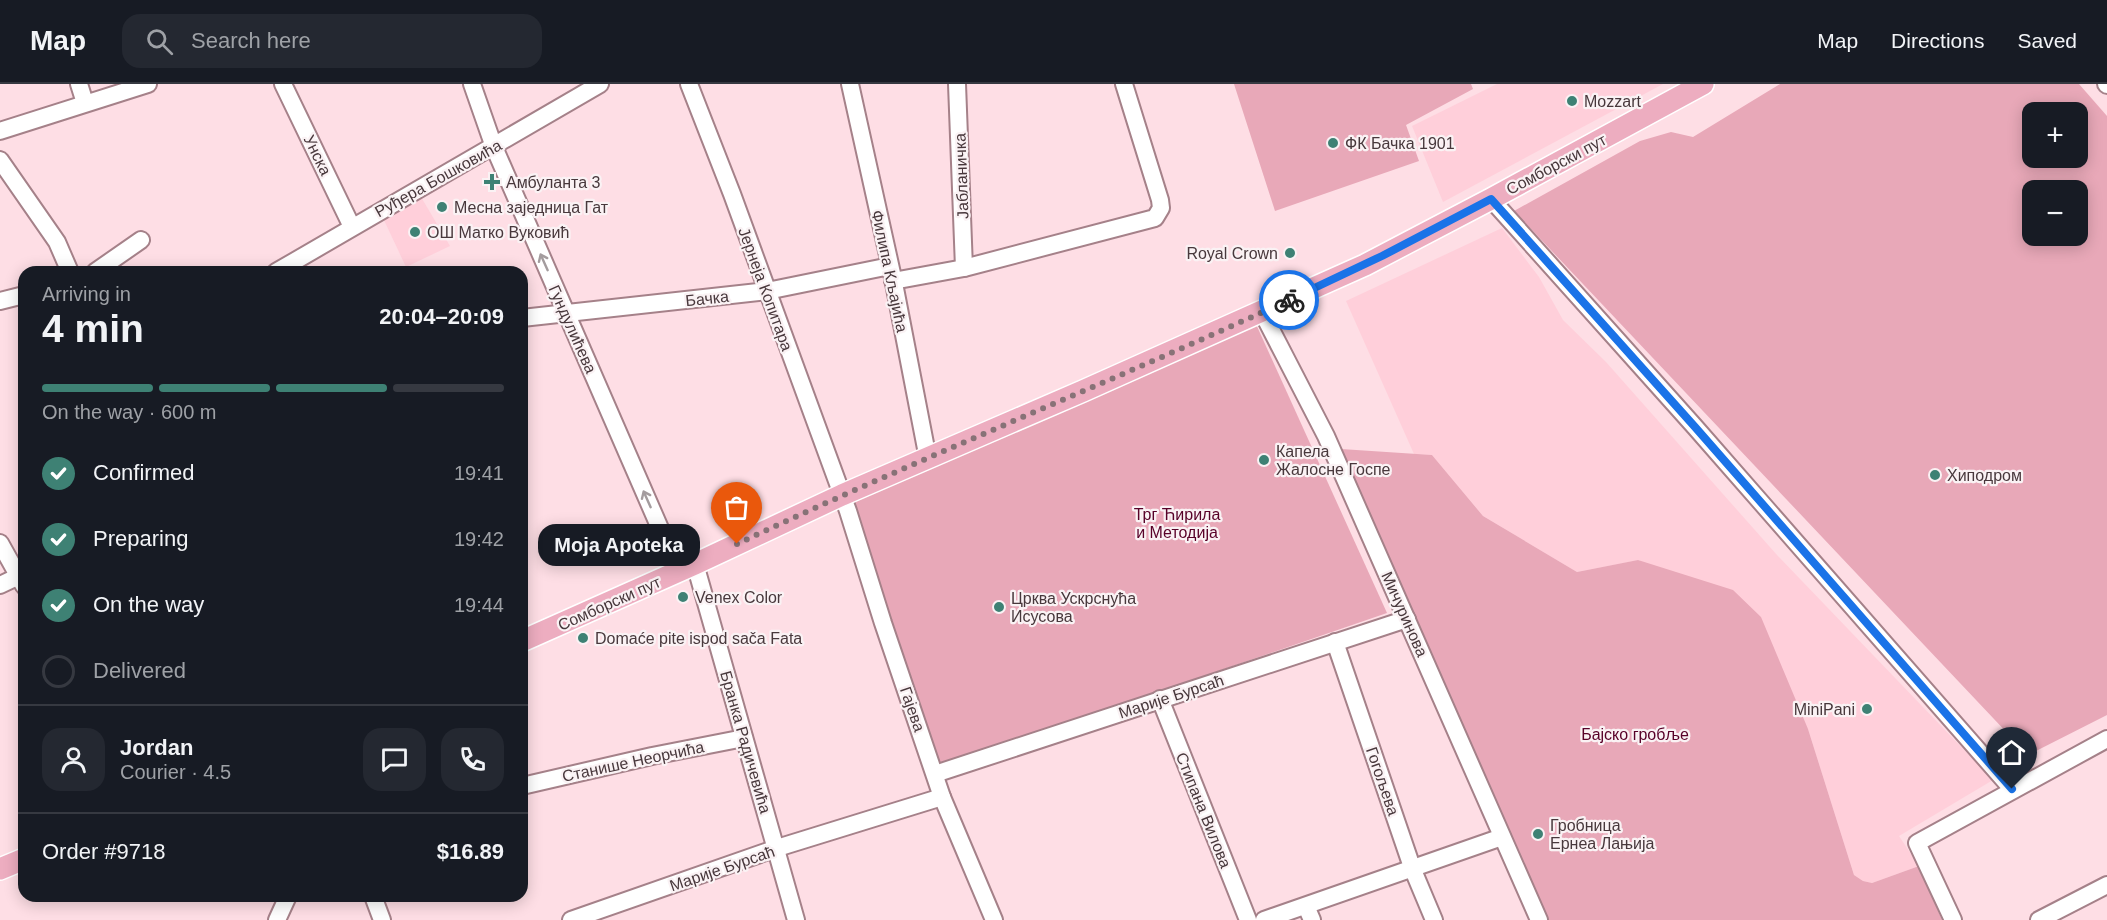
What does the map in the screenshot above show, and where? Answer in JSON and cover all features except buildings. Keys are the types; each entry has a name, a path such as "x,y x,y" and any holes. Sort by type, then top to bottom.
{"main road":[{"name":"Сомборски пут","path":"528,638 687,568 842,495 1262,312 1382,256 1703,84"},
{"path":"0,869 18,862"}],"street":[{"path":"79,84 85,103"},
{"path":"0,131 148,84"},
{"name":"Унска","path":"283,84 352,226"},
{"name":"Гундулићева","path":"472,84 494,147 566,313 687,568"},
{"name":"Руђера Бошковића","path":"296,266 352,226 494,147 600,84"},
{"name":"Јернеја Копитара","path":"688,84 732,194 842,495"},
{"name":"Филипа Кљајића","path":"850,84 892,273 928,459"},
{"name":"Јабланичка","path":"957,84 964,268"},
{"name":"Бачка","path":"528,317 767,291 892,273 964,268 1155,218 1161,208 1160,200 1124,84"},
{"path":"0,160 57,242 67,266"},
{"path":"1491,199 1695,427 2012,789"},
{"path":"104,266 141,240"},
{"path":"0,301 18,296"},
{"name":"Мичуринова","path":"1262,312 1326,436 1539,920"},
{"name":"Гајева","path":"842,495 942,797 994,920"},
{"path":"0,543 18,576"},
{"name":"Бранка Радичевића","path":"687,568 744,738 796,920"},
{"path":"0,585 18,582"},
{"name":"Марије Бурсаћ","path":"934,774 1407,619"},
{"name":"Гогољева","path":"1335,642 1413,870 1434,920"},
{"name":"Стипана Вилова","path":"1160,699 1248,920"},
{"name":"Станише Неорчића","path":"528,785 744,738"},
{"path":"1953,920 1917,843 2107,739"},
{"name":"Марије Бурсаћ","path":"571,920 777,848 942,797"},
{"path":"1264,920 1309,913 1413,870 1502,837"},
{"path":"2039,920 2107,885"},
{"path":"277,920 285,902"},
{"path":"375,902 382,920"}],"shaded area":[{"path":"1497,84 1663,84 1443,202 1412,126"},
{"name":"ОШ Матко Вуковић","path":"421,197 450,246 406,266 383,218"},
{"path":"1502,228 1539,277 1563,320 1606,362 1777,555 1993,780 1899,836 1919,866 1872,883 1863,881 1854,875 1808,729 1639,560 1577,572 1483,516 1432,455 1414,454 1346,301"}],"green space":[{"name":"ФК Бачка 1901","path":"1234,84 1471,84 1473,89 1406,125 1419,161 1275,211"},
{"name":"Хиподром","path":"1780,84 2079,84 2107,116 2107,715 2028,755 1514,211 1640,141 1671,132 1693,137"},
{"name":"Трг Ћирила и Методија","path":"1255,322 1387,613 936,768 848,500"},
{"name":"Бајско гробље","path":"1341,449 1432,455 1483,516 1577,572 1638,560 1733,590 1761,617 1808,729 1854,875 1863,881 1872,883 1919,866 1942,920 1540,920"}],"way so far":[{"path":"737,544 856,488 928,459 1289,300"}],"place":[{"name":"Mozzart","path":"1572,101"},
{"name":"ФК Бачка 1901","path":"1333,143"},
{"name":"Амбуланта 3","path":"492,182"},
{"name":"Месна заједница Гат","path":"442,207"},
{"name":"ОШ Матко Вуковић","path":"415,232"},
{"name":"Royal Crown","path":"1290,253"},
{"name":"Капела Жалосне Госпе","path":"1264,460"},
{"name":"Хиподром","path":"1935,475"},
{"name":"Moja Apoteka","path":"737,544"},
{"name":"Venex Color","path":"683,597"},
{"name":"Црква Ускрснућа Исусова","path":"999,607"},
{"name":"Domaće pite ispod sača Fata","path":"583,638"},
{"name":"MiniPani","path":"1867,709"},
{"name":"Гробница Ернеа Лањија","path":"1538,834"}],"route":[{"path":"1289,300 1382,256 1491,199 1695,427 2012,789"}]}
